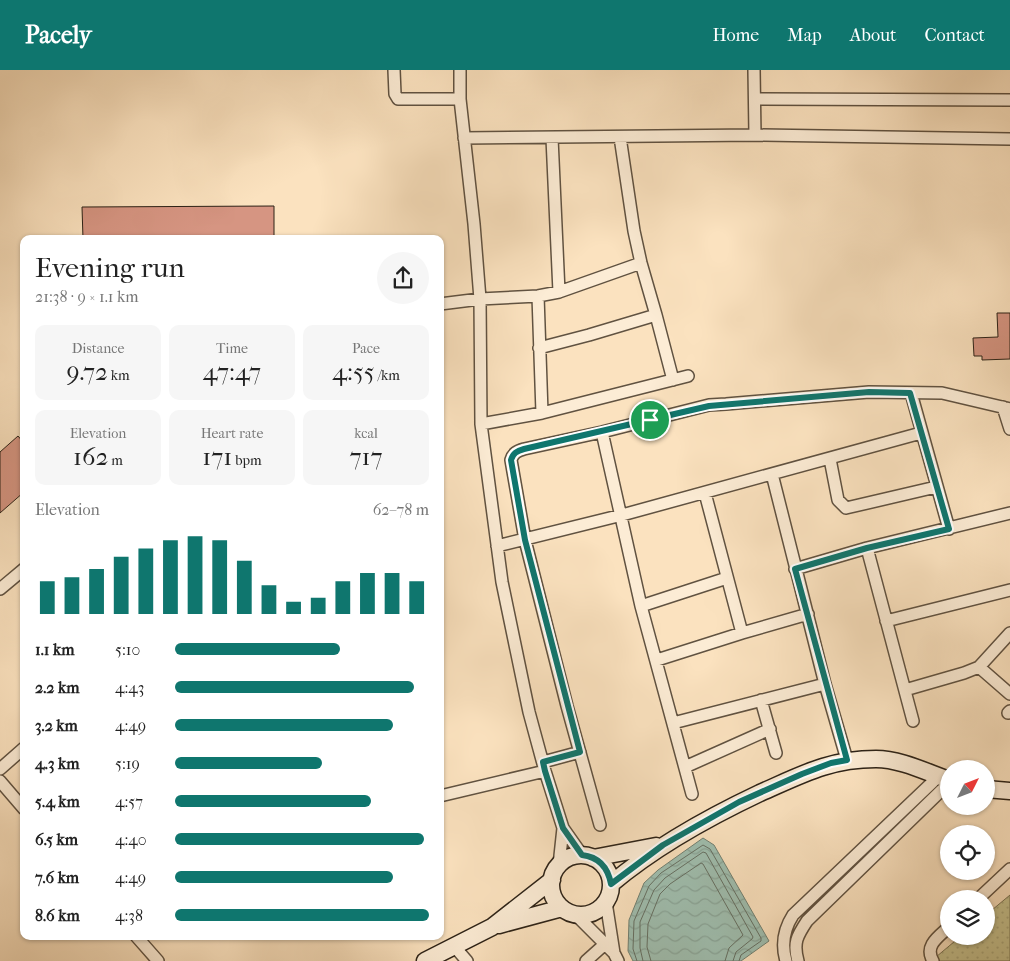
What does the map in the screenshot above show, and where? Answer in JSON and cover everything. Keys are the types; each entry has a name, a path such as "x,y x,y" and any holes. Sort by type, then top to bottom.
{"main road":[{"path":"611,884 663,845 739,802 810,770 831,763 847,760 878,759 894,761 940,778"},
{"path":"995,790 1010,791"},
{"path":"588,857 606,869 611,884 610,893 601,908 585,915 569,911 555,900 552,880 559,864 566,859 663,845"},
{"path":"425,961 492,927 552,880"},
{"path":"492,927 569,911"}],"street":[{"path":"394,70 395,94 398,100 460,99"},
{"path":"460,70 460,99 480,299 481,424 502,582 529,712 563,828 559,864"},
{"path":"754,70 755,135"},
{"path":"755,99 1010,100"},
{"path":"464,138 755,135 1010,140"},
{"path":"620,137 634,231 672,380"},
{"path":"552,138 559,292"},
{"path":"444,304 480,299 538,296 559,292 641,263"},
{"path":"538,296 542,413"},
{"path":"539,348 656,315"},
{"path":"481,424 542,413 688,376"},
{"path":"600,825 525,540 511,460 512,456 524,449 709,406 869,392 954,395 1007,408 1010,430"},
{"path":"910,393 949,529"},
{"path":"602,432 641,606 692,794"},
{"path":"497,546 705,493 921,433"},
{"path":"830,459 838,500 846,508 936,487"},
{"path":"772,474 825,684 847,760"},
{"path":"705,493 742,633"},
{"path":"795,569 867,548 1010,514"},
{"path":"867,548 912,721"},
{"path":"0,589 20,572"},
{"path":"641,606 727,578"},
{"path":"886,621 1010,590"},
{"path":"657,660 808,614"},
{"path":"905,690 979,667 1010,633"},
{"path":"979,667 1010,694"},
{"path":"673,723 825,684"},
{"path":"760,700 776,753"},
{"path":"685,767 770,729"},
{"path":"0,769 20,752"},
{"path":"444,795 544,766 580,752"},
{"path":"0,782 20,804"},
{"path":"786,961 784,936 787,923 793,915 849,862 940,784"},
{"path":"798,961 795,949 796,940 807,921 859,871 940,785"},
{"path":"563,828 588,857"},
{"path":"849,862 859,871"},
{"path":"988,890 1010,869"},
{"path":"606,902 616,957"},
{"path":"569,911 605,944 616,957"},
{"path":"932,961 929,955 931,944 940,936"},
{"path":"140,940 158,961"},
{"path":"586,961 605,944"},
{"path":"454,946 467,961"}],"shaded area":[{"path":"1010,895 1010,961 939,961 936,957 950,945 995,945 995,908"}],"water":[{"path":"703,838 714,845 769,941 741,961 633,961 628,951 629,920 644,883 658,870"}],"building":[{"path":"274,206 274,235 83,235 82,207"},
{"path":"997,313 1010,313 1010,359 982,360 982,356 974,356 973,338 998,337"},
{"path":"18,436 20,438 20,496 0,513 0,452"}],"route":[{"path":"869,392 910,393 949,529 867,548 795,569 847,760 831,763 802,774 739,802 663,845 611,884 610,876 600,862 582,855 563,828 545,771 543,762 580,752 525,540 511,460 512,456 524,449 650,420 709,406 869,392"}]}
